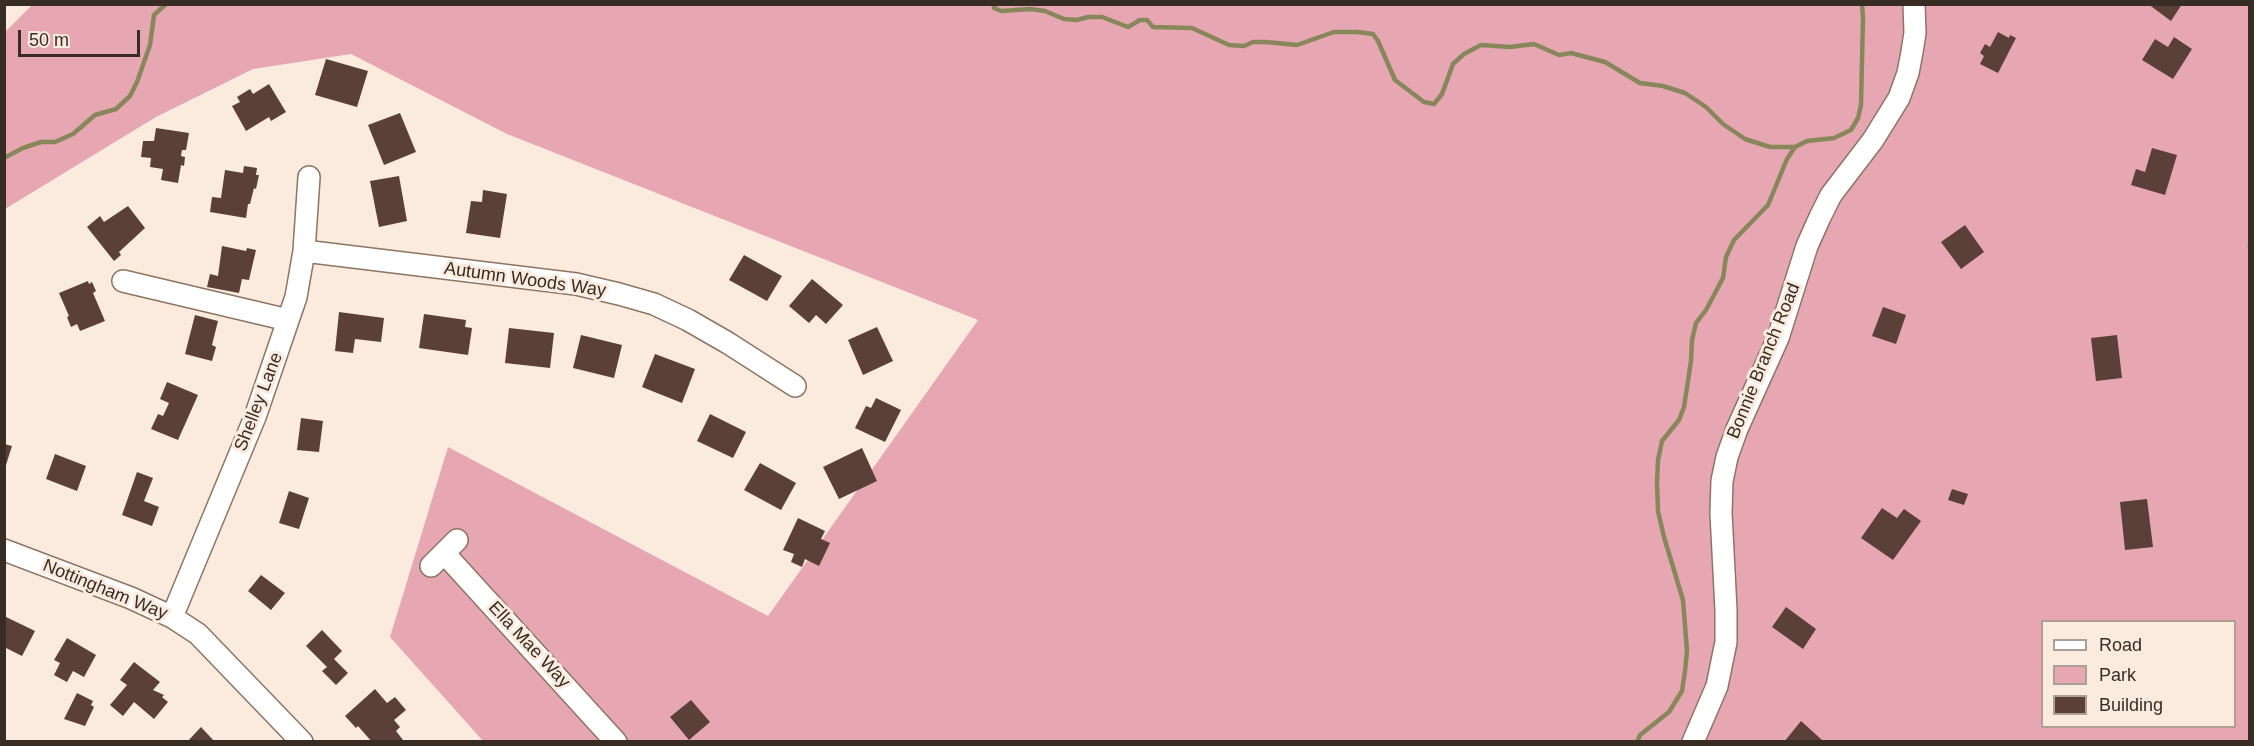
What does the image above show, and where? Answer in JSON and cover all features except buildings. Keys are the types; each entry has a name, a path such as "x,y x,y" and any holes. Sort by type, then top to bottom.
{"street":[{"name":"Bonnie Branch Road","path":"1693,741 1717,686 1726,642 1721,513 1722,480 1727,457 1737,429 1778,338 1807,246 1820,217 1831,195 1873,140 1899,98 1908,73 1912,52 1914,4"},
{"name":"Shelley Lane","path":"172,617 255,417 296,297 304,251 309,177"},
{"name":"Autumn Woods Way","path":"304,251 576,284 619,294 654,304 688,320 795,386"},
{"path":"123,281 288,320"},
{"name":"Nottingham Way","path":"4,550 131,598 172,617 198,634 302,741"},
{"name":"Ella Mae Way","path":"444,553 611,740"}],"green space":[{"path":"32,5 2249,5 2249,741 483,741 390,637 448,447 768,616 978,320 507,134 351,54 253,69 156,117 5,209 5,32"}],"waterway":[{"path":"4,158 23,148 41,142 55,142 73,134 95,115 116,109 130,96 150,45 154,15 166,4"},
{"path":"994,4 994,8 1001,11 1030,9 1045,11 1064,19 1077,20 1102,17 1128,27 1140,20 1147,20 1153,27 1192,28 1229,45 1244,46 1253,42 1297,45 1334,32 1373,34 1395,80 1424,102 1434,104 1442,94 1453,64 1464,54 1481,45 1510,47 1534,44 1559,55 1571,53 1605,62 1640,83 1663,86 1685,93 1745,139 1770,147 1795,147"},
{"path":"1637,742 1640,735 1669,712 1682,691 1685,671 1687,651 1683,600 1658,511 1657,483 1662,441 1679,420 1684,407 1696,323 1706,310 1723,278 1726,257 1734,240 1768,205 1787,159 1795,147 1807,141 1834,138 1851,130 1858,118 1861,105 1862,4"}]}
